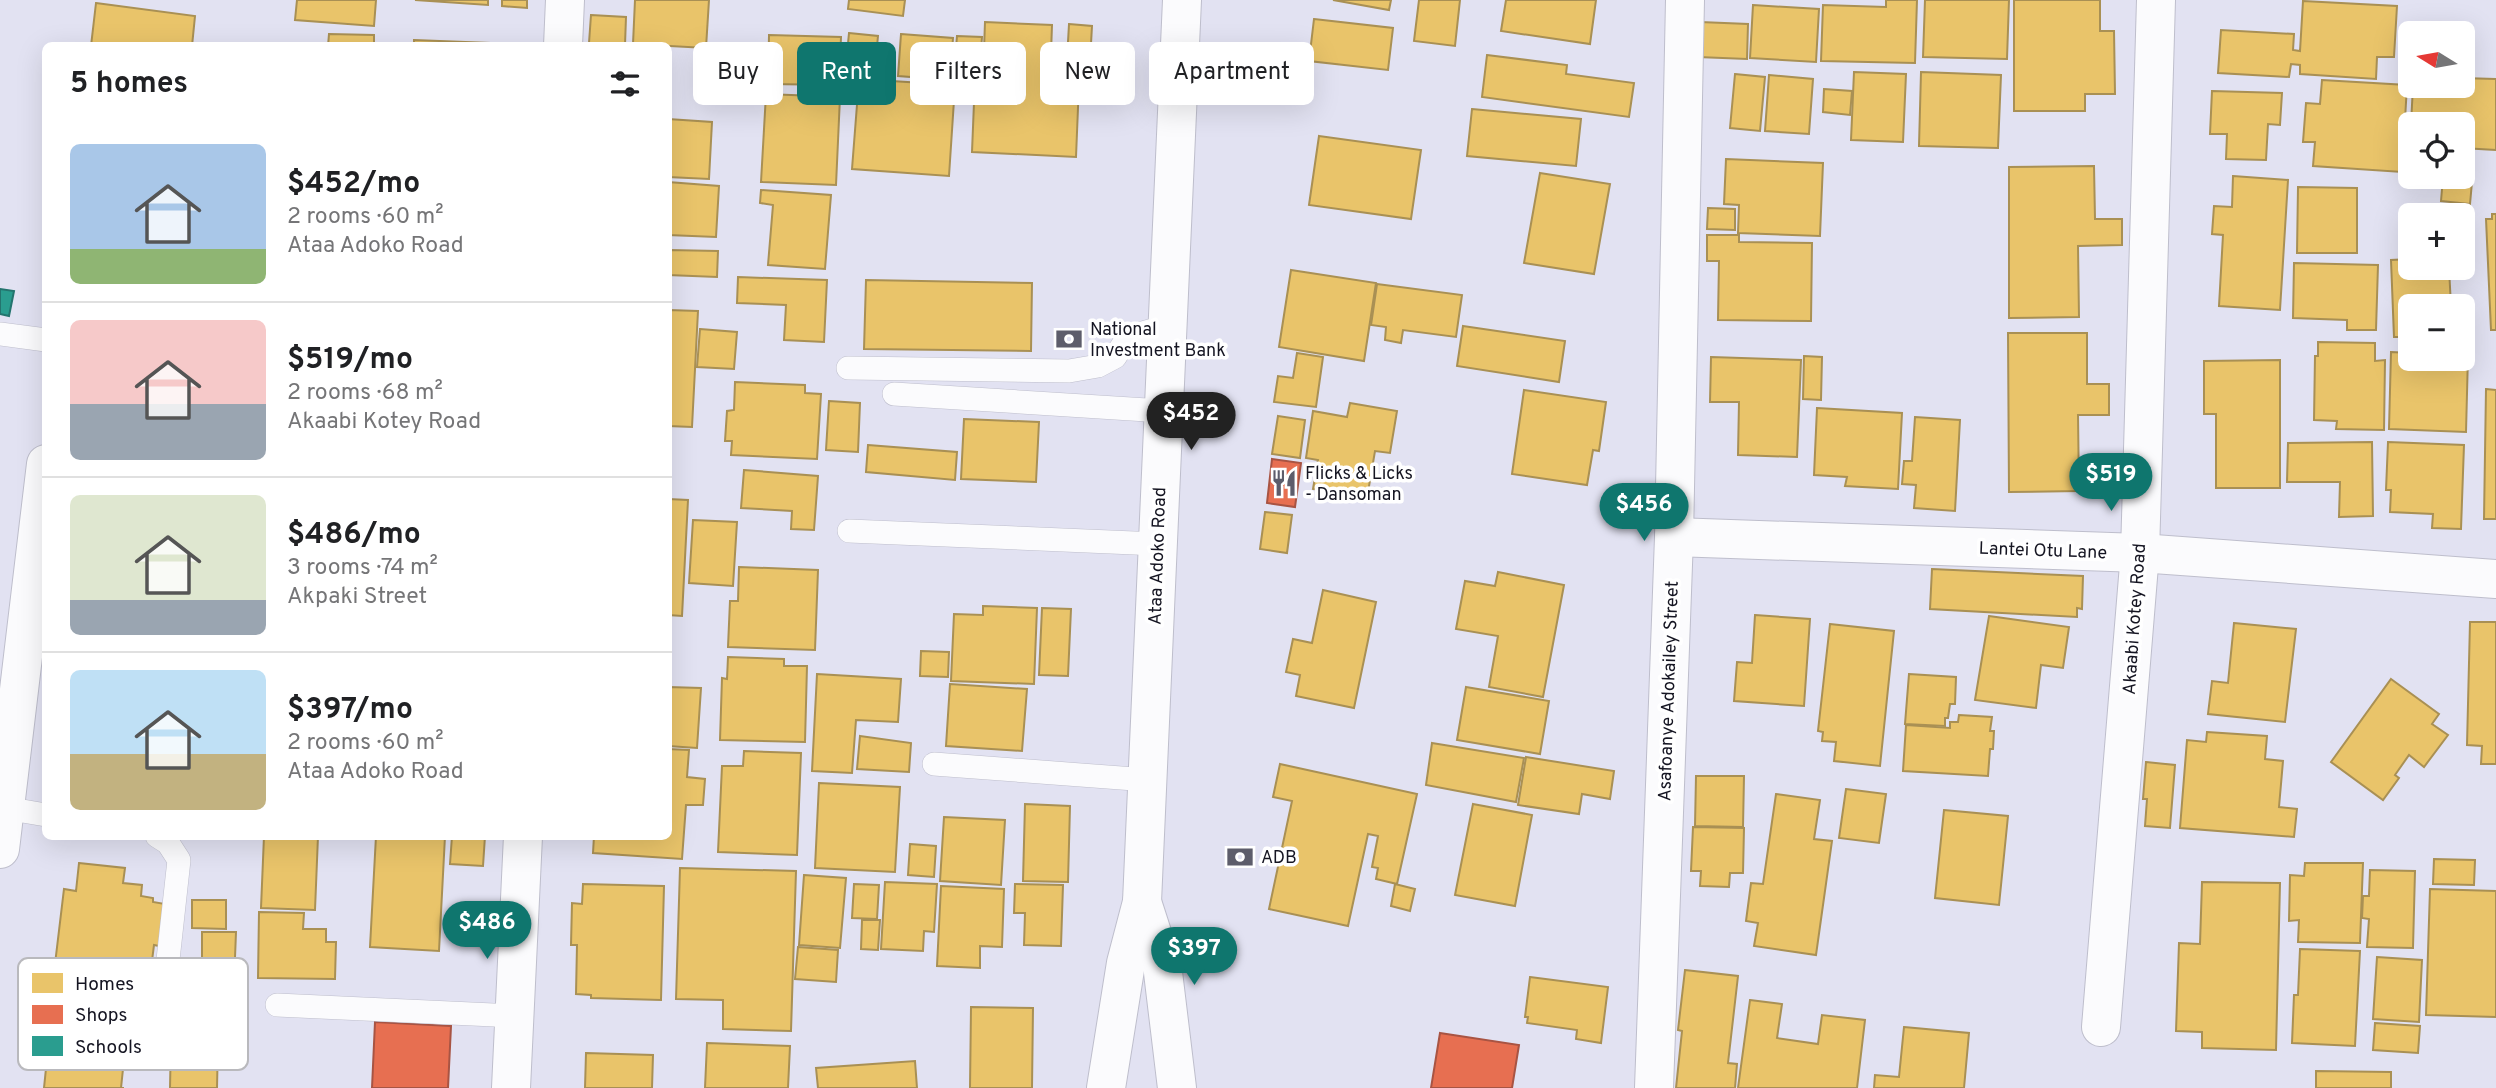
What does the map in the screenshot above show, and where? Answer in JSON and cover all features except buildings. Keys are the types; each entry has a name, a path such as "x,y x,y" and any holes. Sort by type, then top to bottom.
{"street":[{"path":"563,42 565,0"},
{"name":"Ataa Adoko Road","path":"1106,1088 1126,963 1142,902 1182,0"},
{"name":"Asafoanye Adokailey Street","path":"1654,1088 1674,537 1685,0"},
{"name":"Akaabi Kotey Road","path":"2101,1027 2140,553 2156,0"},
{"path":"0,849 42,498"},
{"name":"Lantei Otu Lane","path":"1674,537 2140,553 2496,579"},
{"path":"511,1088 523,840"},
{"name":"Ataa Adoko Road","path":"1142,902 1162,964 1177,1088"}],"lane":[{"path":"848,368 1069,371 1098,366 1115,357 1124,343 1135,335 1167,326"},
{"path":"0,334 42,339"},
{"path":"894,394 1163,411"},
{"path":"849,531 1158,544"},
{"path":"934,764 1148,780"},
{"path":"5,808 42,814"},
{"path":"163,840 179,860 168,958"},
{"path":"277,1004 514,1016"}],"place":[{"name":"National Investment Bank","path":"1069,339"},
{"name":"Flicks & Licks - Dansoman","path":"1284,483"},
{"name":"ADB","path":"1240,857"}]}
